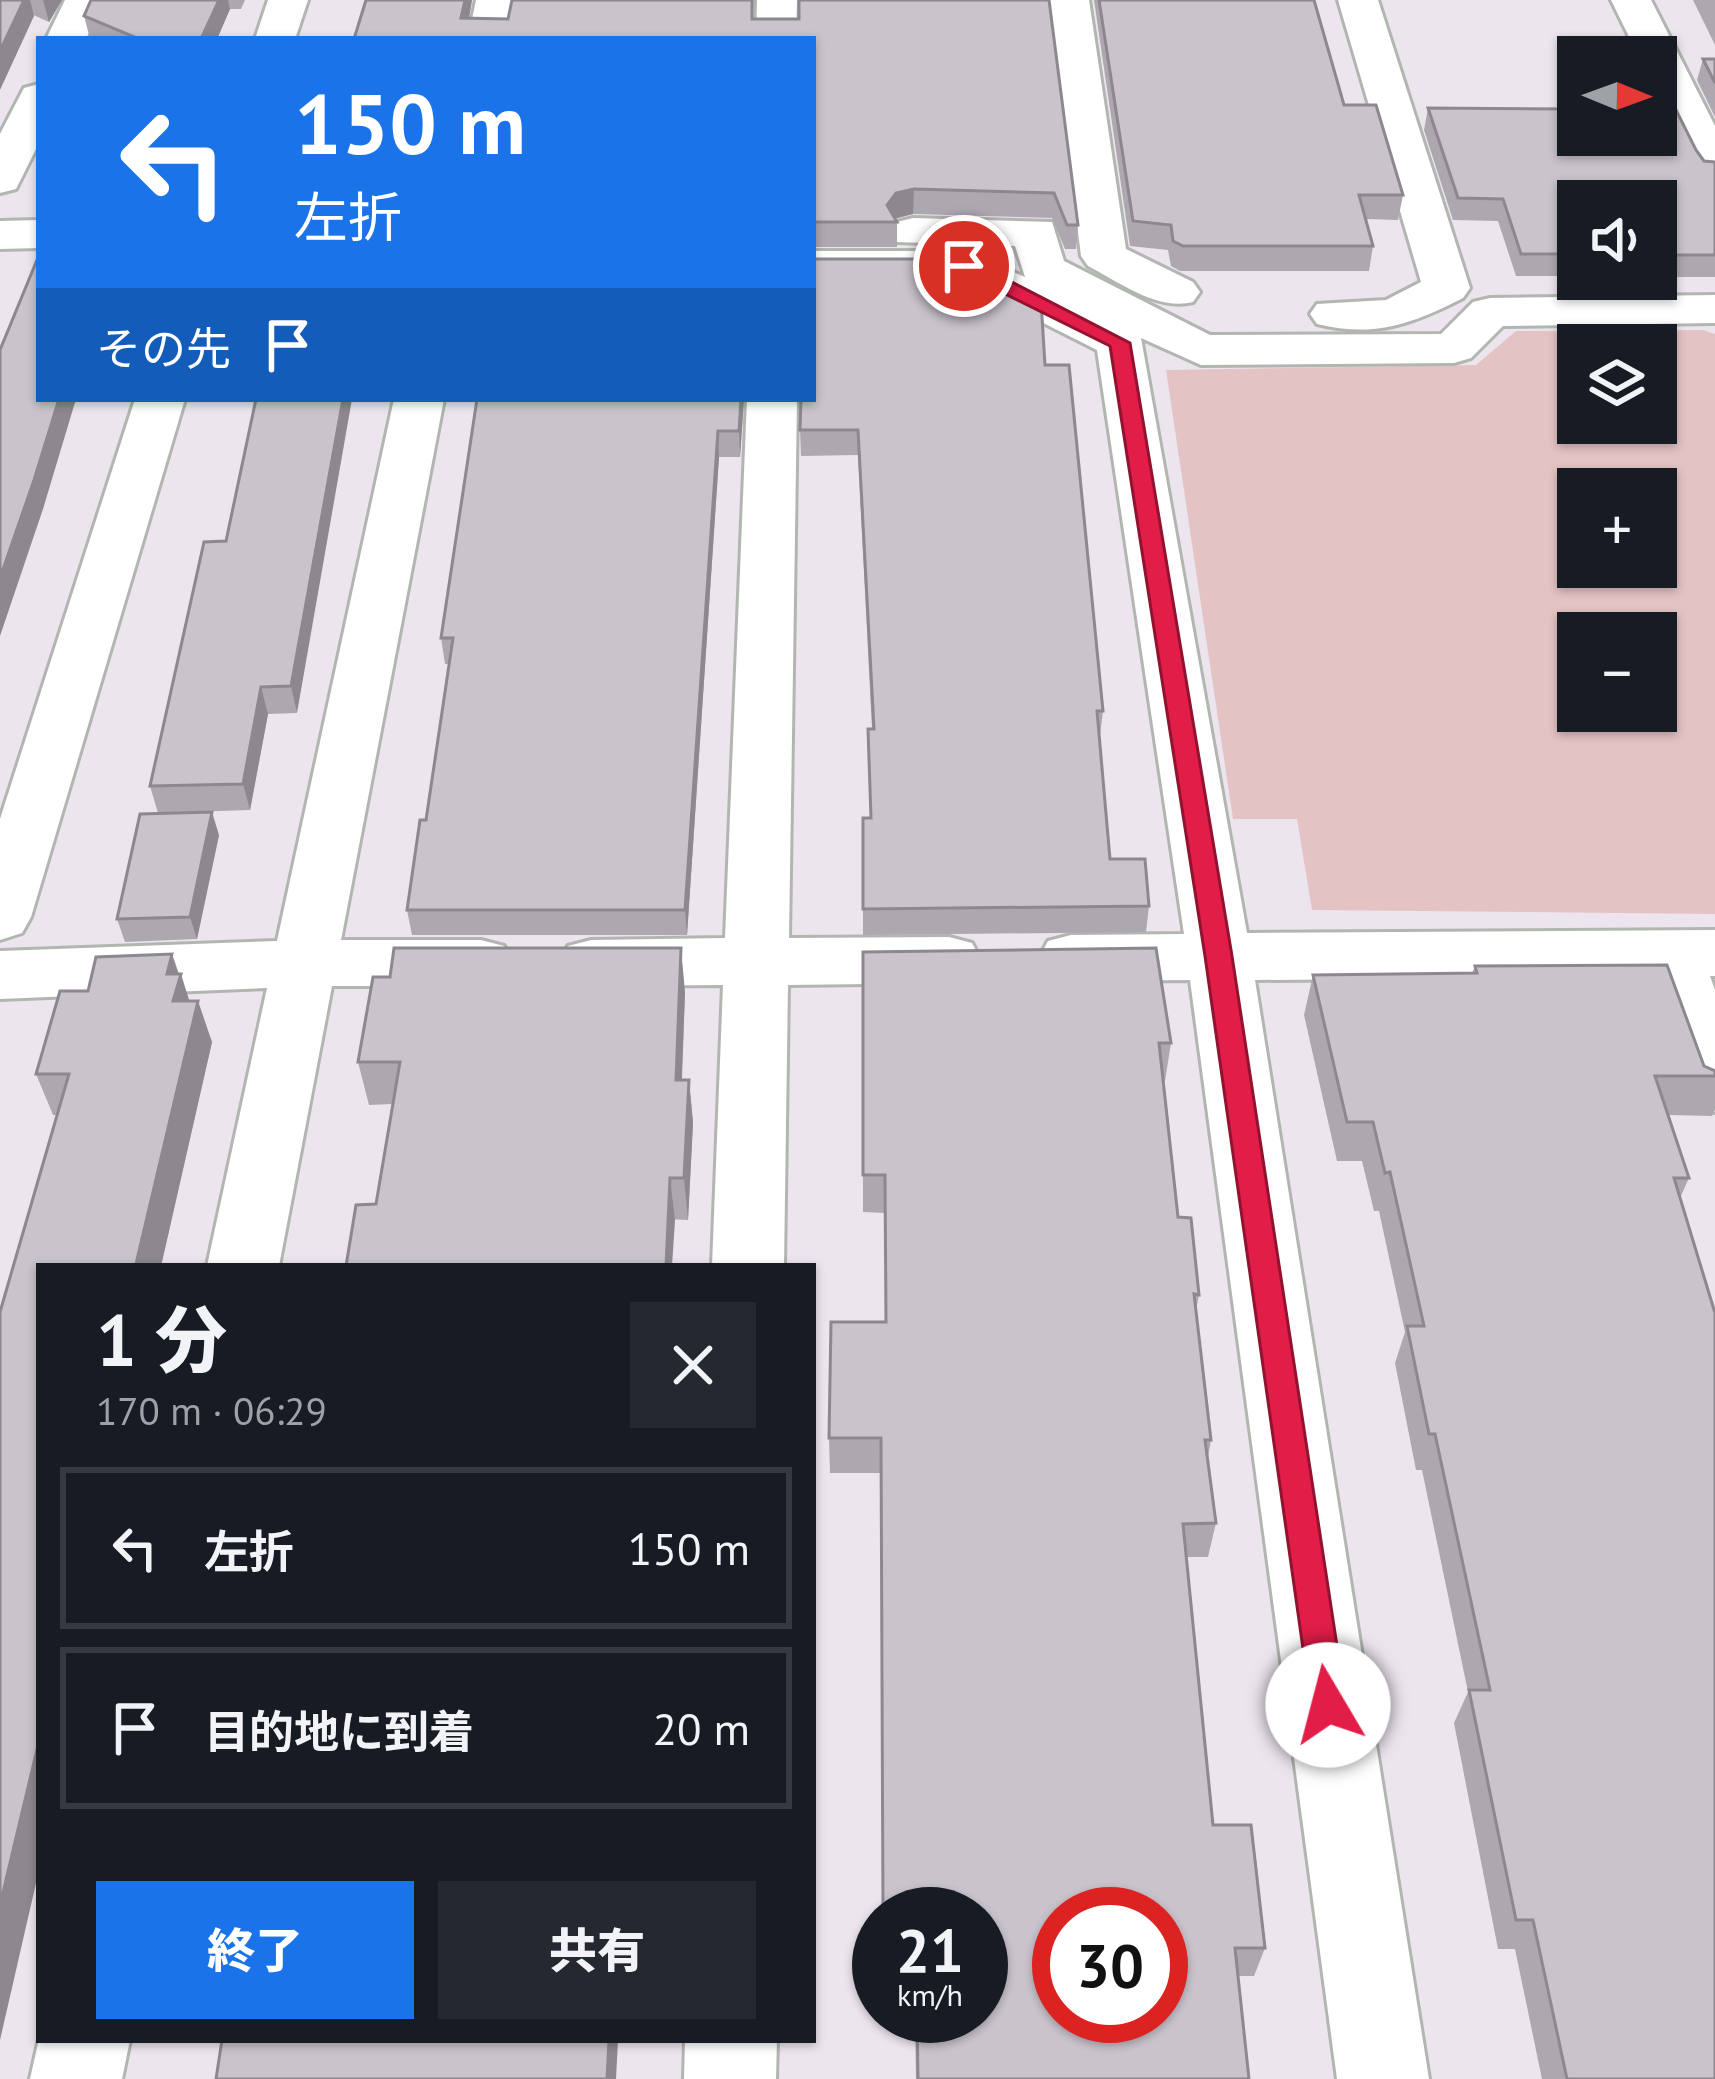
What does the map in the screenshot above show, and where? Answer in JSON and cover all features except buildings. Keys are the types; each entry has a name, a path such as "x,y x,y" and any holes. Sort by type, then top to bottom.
{"street":[{"path":"67,36 85,0"},
{"path":"276,36 288,0"},
{"path":"489,36 496,0"},
{"path":"776,36 777,0"},
{"path":"1069,0 1104,256 1218,314 1395,314 1446,288 1358,0"},
{"path":"1630,0 1715,169"},
{"path":"0,180 36,103"},
{"path":"816,232 1036,232 1042,268 1201,350 1454,348 1490,312 1715,309"},
{"path":"0,235 36,234"},
{"path":"816,265 964,266 1120,343 1219,956 1383,2079"},
{"path":"0,917 159,402"},
{"path":"244,1263 418,402"},
{"path":"748,1263 772,402"},
{"path":"0,975 305,963 754,964 1693,953 1715,1086"},
{"path":"76,2079 83,2043"},
{"path":"730,2079 731,2043"}],"shaded area":[{"path":"1677,330 1715,334 1715,914 1312,910 1297,819 1233,819 1166,370 1476,365 1516,331 1557,331 1557,444 1677,444"}],"route":[{"path":"964,266 1120,343 1219,956 1328,1705"}]}
